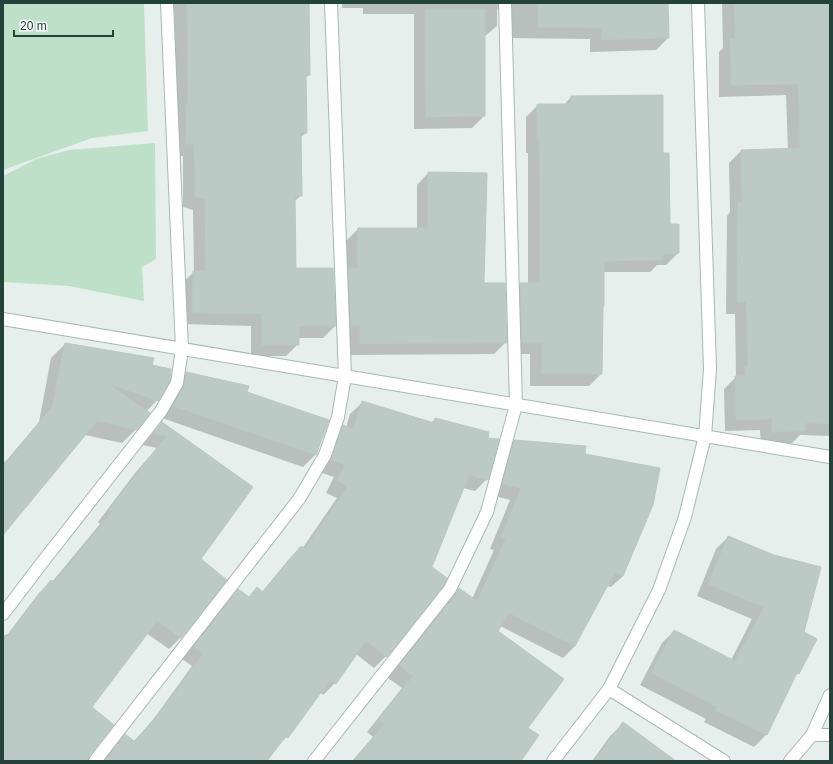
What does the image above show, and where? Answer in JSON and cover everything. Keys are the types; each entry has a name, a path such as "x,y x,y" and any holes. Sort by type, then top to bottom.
{"street":[{"path":"3,614 161,411 177,383 182,349 167,3"},
{"path":"95,761 299,500 325,455 338,417 345,376 332,3"},
{"path":"314,761 450,589 487,512 516,405 505,3"},
{"path":"552,761 609,689 659,590 685,517 705,436 710,369 698,3"},
{"path":"3,319 830,457"},
{"path":"609,689 724,761"},
{"path":"790,761 812,735 830,695"},
{"path":"812,735 830,735"}],"green space":[{"path":"3,3 144,3 148,131 92,138 3,170"},
{"path":"155,143 156,259 142,267 144,301 69,286 3,282 3,176 36,159 69,150"}],"building":[{"path":"187,3 309,3 310,75 306,75 307,133 301,133 302,196 295,196 296,268 333,268 336,326 299,326 299,345 262,345 262,314 192,313 193,271 206,271 205,199 195,196 194,144 186,144 186,105 188,105"},
{"path":"538,3 668,3 669,38 602,40 601,28 538,27"},
{"path":"734,3 830,3 830,424 805,423 805,431 772,432 772,419 736,420 735,376 745,376 745,367 748,367 746,302 737,302 738,203 742,203 741,150 800,148 798,84 731,85 730,39 735,39"},
{"path":"425,9 485,9 485,116 426,117"},
{"path":"663,95 663,153 669,153 670,224 679,224 679,253 663,254 663,260 604,261 602,374 542,374 542,343 522,343 520,283 540,283 540,192 539,141 537,141 537,104 571,104 571,96"},
{"path":"428,172 487,173 484,283 505,283 507,343 360,344 360,326 351,326 348,268 357,268 358,228 428,228"},
{"path":"65,343 154,358 152,365 171,369 170,381 158,401 109,384 150,413 137,430 97,421 3,535 3,466 52,407"},
{"path":"186,372 249,386 247,392 329,420 316,455 173,406 184,386"},
{"path":"362,401 434,423 435,418 489,432 488,438 499,439 488,480 469,475 432,567 447,578 444,585 387,657 366,641 336,684 330,680 288,738 286,736 267,761 105,761 125,734 135,742 159,714 203,654 193,647 238,589 249,597 257,587 263,592 301,546 305,549 348,486 337,481 345,465 330,460 343,425 353,429"},
{"path":"162,422 253,487 201,559 227,580 181,638 157,621 92,707 114,725 89,756 88,761 3,761 3,641 51,580 54,582 112,512 109,510 167,436 153,433"},
{"path":"514,440 586,446 585,454 660,468 653,505 623,576 615,572 575,646 509,613 498,631 564,679 528,728 539,735 521,761 354,761 384,724 378,720 413,676 399,665 456,594 459,588 477,601 506,538 501,537 521,488 502,484"},
{"path":"728,536 774,555 821,567 804,632 817,639 799,674 797,673 767,735 715,710 717,707 651,673 674,630 735,661 764,607 708,584"},
{"path":"623,722 676,761 594,761"}]}
